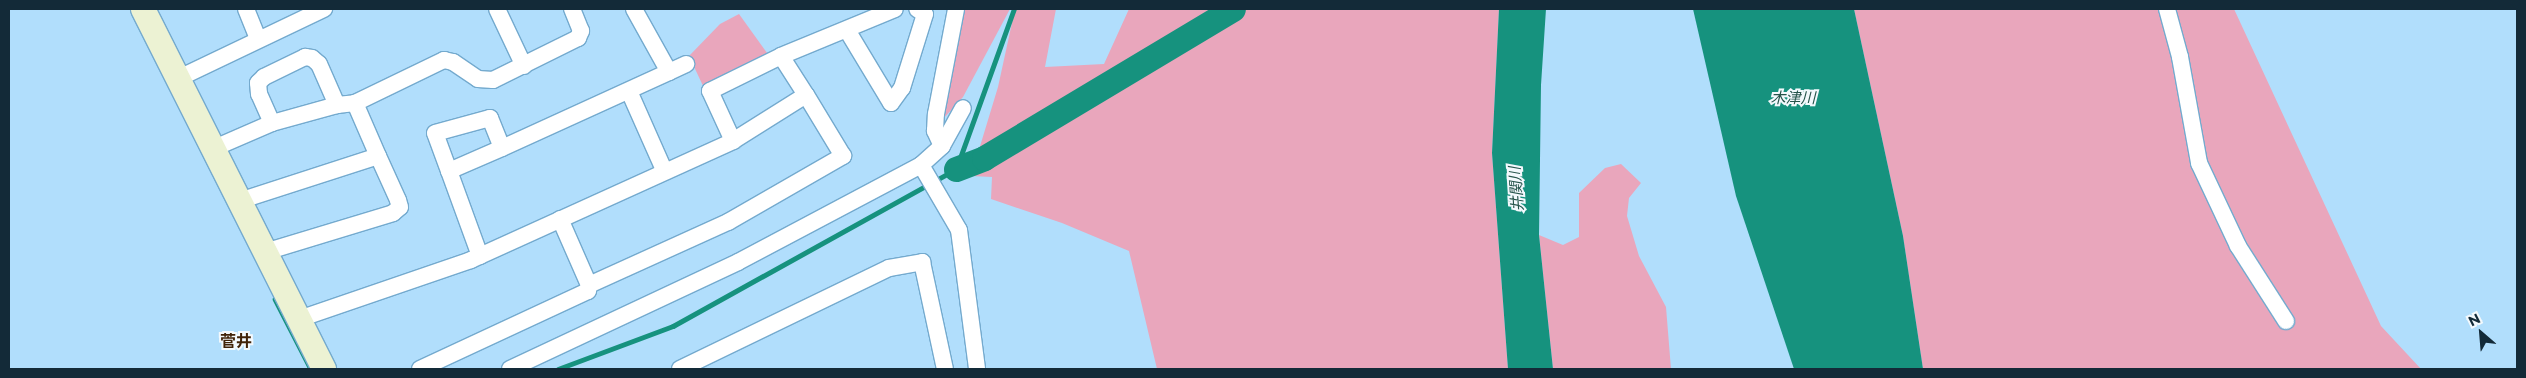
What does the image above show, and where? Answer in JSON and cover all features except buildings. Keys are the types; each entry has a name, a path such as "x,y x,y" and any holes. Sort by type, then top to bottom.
{"street":[{"path":"246,9 258,38"},
{"path":"497,9 524,66"},
{"path":"212,149 240,134 272,123 337,105 355,103 444,60 488,81 524,66 578,38 581,31 573,9"},
{"path":"634,9 669,72"},
{"path":"733,141 710,91 781,56 895,9"},
{"path":"847,30 891,103 902,88 925,14 916,9"},
{"path":"942,146 935,131 936,114 956,9"},
{"path":"2167,9 2180,57 2199,163 2238,246 2286,321"},
{"path":"148,10 177,79 324,369"},
{"path":"177,79 319,10"},
{"path":"590,285 728,222 843,156 781,56"},
{"path":"272,123 259,94 258,83 264,77 305,57 312,58 319,64 337,105"},
{"path":"449,172 686,64"},
{"path":"629,91 664,170"},
{"path":"299,319 480,256 664,170 676,169 733,141 806,94"},
{"path":"265,252 393,213 400,207 355,103"},
{"path":"510,369 738,262 922,167 942,146 963,108"},
{"path":"480,256 435,132 490,118 502,148"},
{"path":"239,201 378,156"},
{"path":"922,167 936,194 954,221 962,240 977,369"},
{"path":"420,369 588,291 590,285 560,219"},
{"path":"680,369 889,268 922,262 945,369"}],"shaded area":[{"path":"960,9 1010,9 963,97 944,118"},
{"path":"1015,9 1056,9 1045,67 1104,64 1129,9 1499,9 1492,153 1508,369 1157,369 1129,251 1062,223 991,199 992,177 971,176 998,87"},
{"path":"1854,9 2234,9 2381,326 2421,369 1923,369 1903,236"},
{"path":"739,14 770,57 704,88 689,56 720,24"},
{"path":"1621,164 1641,183 1629,198 1627,216 1639,256 1666,307 1671,369 1553,369 1539,235 1563,245 1579,237 1579,193 1605,168"}],"water":[{"name":"井関川","path":"1499,9 1546,9 1541,85 1539,235 1553,369 1508,369 1492,153"},
{"name":"木津川","path":"1693,9 1854,9 1903,236 1923,369 1794,369 1736,196"}],"waterway":[{"path":"558,369 673,326 956,169 1014,9"},
{"path":"956,169 984,158 1233,9"},
{"path":"275,299 311,369"}],"district":[{"name":"菅井","path":"236,342"}]}
